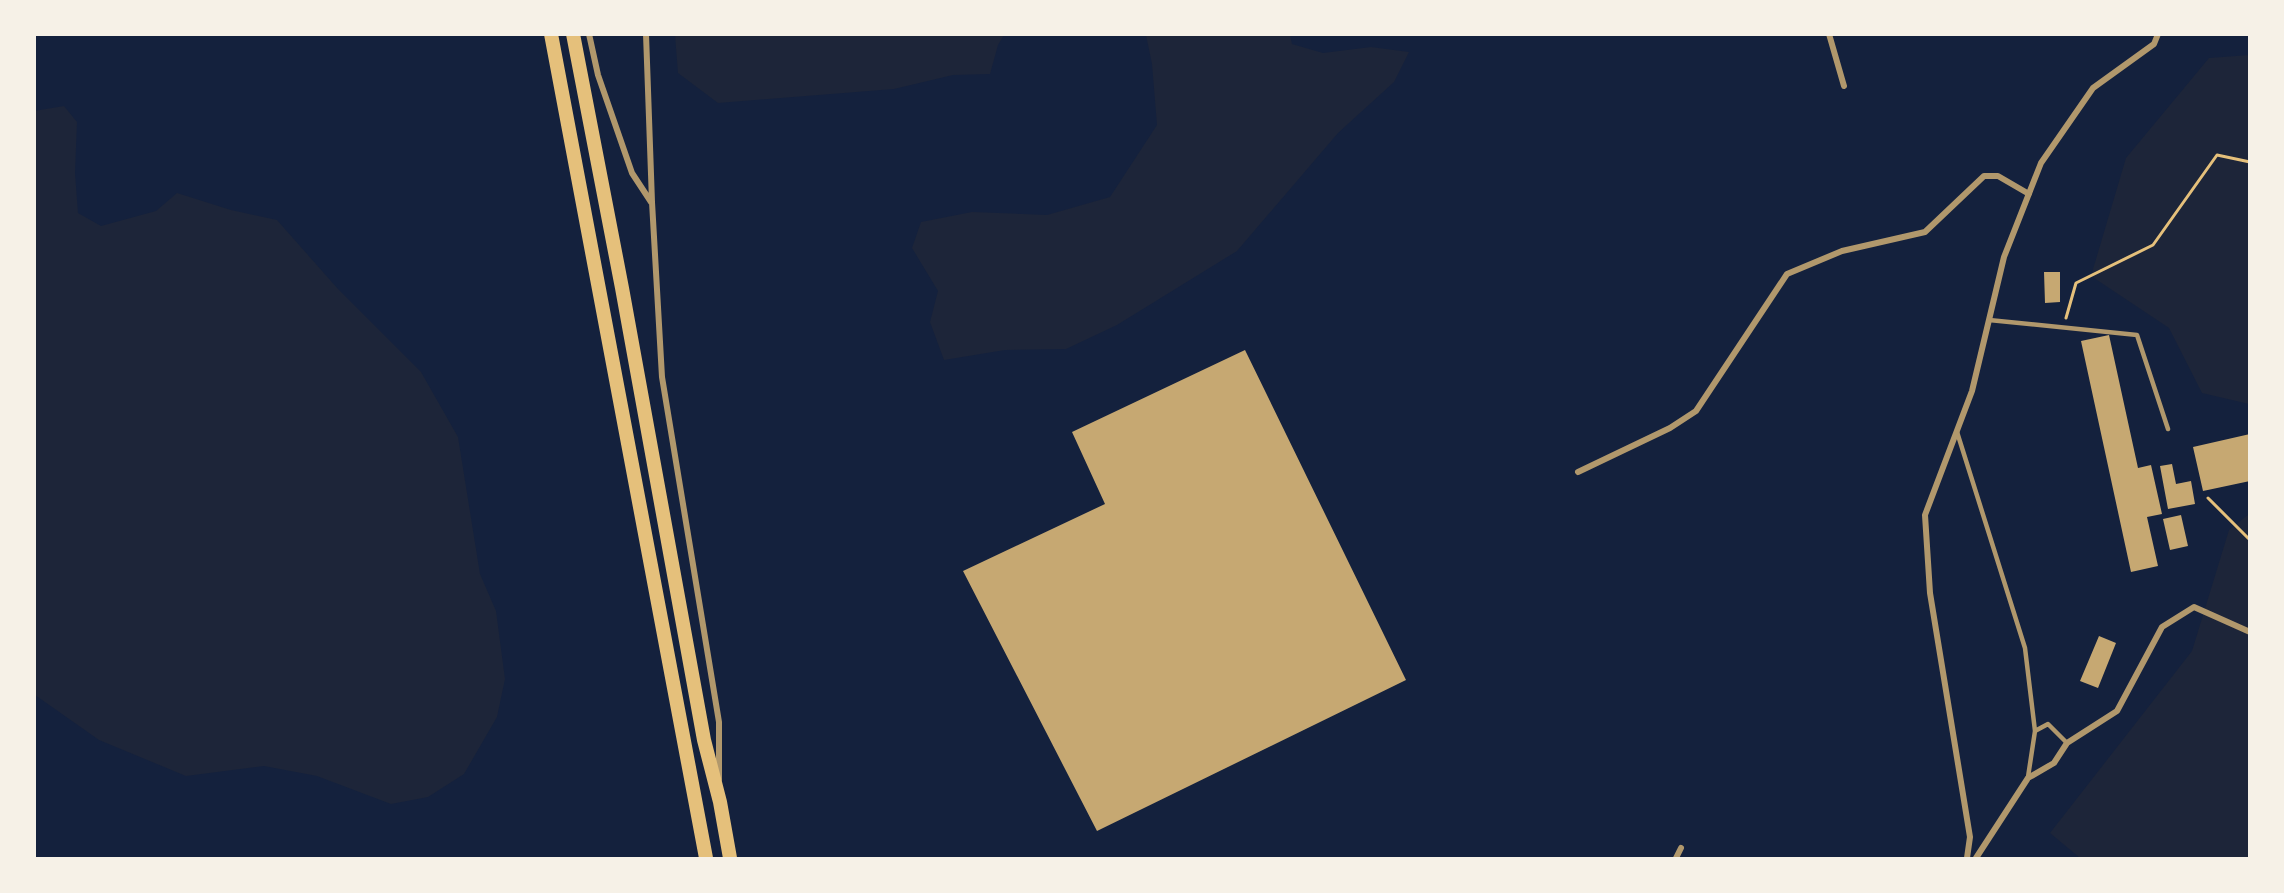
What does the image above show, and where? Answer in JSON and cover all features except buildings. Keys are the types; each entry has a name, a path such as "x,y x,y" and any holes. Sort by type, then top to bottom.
{"main road":[{"path":"551,34 706,858"},
{"path":"573,34 620,277 704,740 720,802 730,858"}],"street":[{"path":"589,34 598,75 632,173 652,202"},
{"path":"646,34 652,202 662,376 718,722 720,802"},
{"path":"1829,34 1844,86"},
{"path":"1966,858 1970,837 1930,593 1925,515 1972,391 2004,257 2041,163 2093,88 2154,44 2158,34"},
{"path":"1578,472 1671,428 1696,411 1787,274 1842,250 1925,232 1984,176 1998,176 2029,194"},
{"path":"1976,858 2028,778 2054,763 2067,743 2117,711 2162,627 2194,607 2250,633"},
{"path":"1676,858 1681,848"}],"lane":[{"path":"1989,320 2137,335 2168,429"},
{"path":"1957,432 2025,648 2035,731 2028,778"},
{"path":"2035,731 2048,724 2067,743"}],"path":[{"path":"2064,328 2076,283 2153,245 2217,155 2250,162"},
{"path":"2208,498 2250,540"}],"shaded area":[{"path":"675,34 1004,35 998,45 990,74 953,75 894,89 718,103 678,73"},
{"path":"1146,35 1290,35 1292,44 1323,53 1371,47 1409,52 1394,82 1338,133 1237,251 1117,325 1066,349 1005,350 944,360 930,322 938,291 912,248 921,222 972,212 1047,215 1110,197 1157,125 1152,64"},
{"path":"2249,55 2249,404 2202,393 2169,328 2091,276 2126,158 2209,58"},
{"path":"64,106 77,122 75,173 78,213 101,226 156,211 177,193 231,210 277,220 338,289 421,372 458,437 480,574 496,611 505,679 497,717 464,774 428,797 391,804 317,776 264,766 186,776 99,740 35,695 34,111"},
{"path":"2249,514 2249,858 2080,858 2050,833 2192,651 2229,530"}]}
